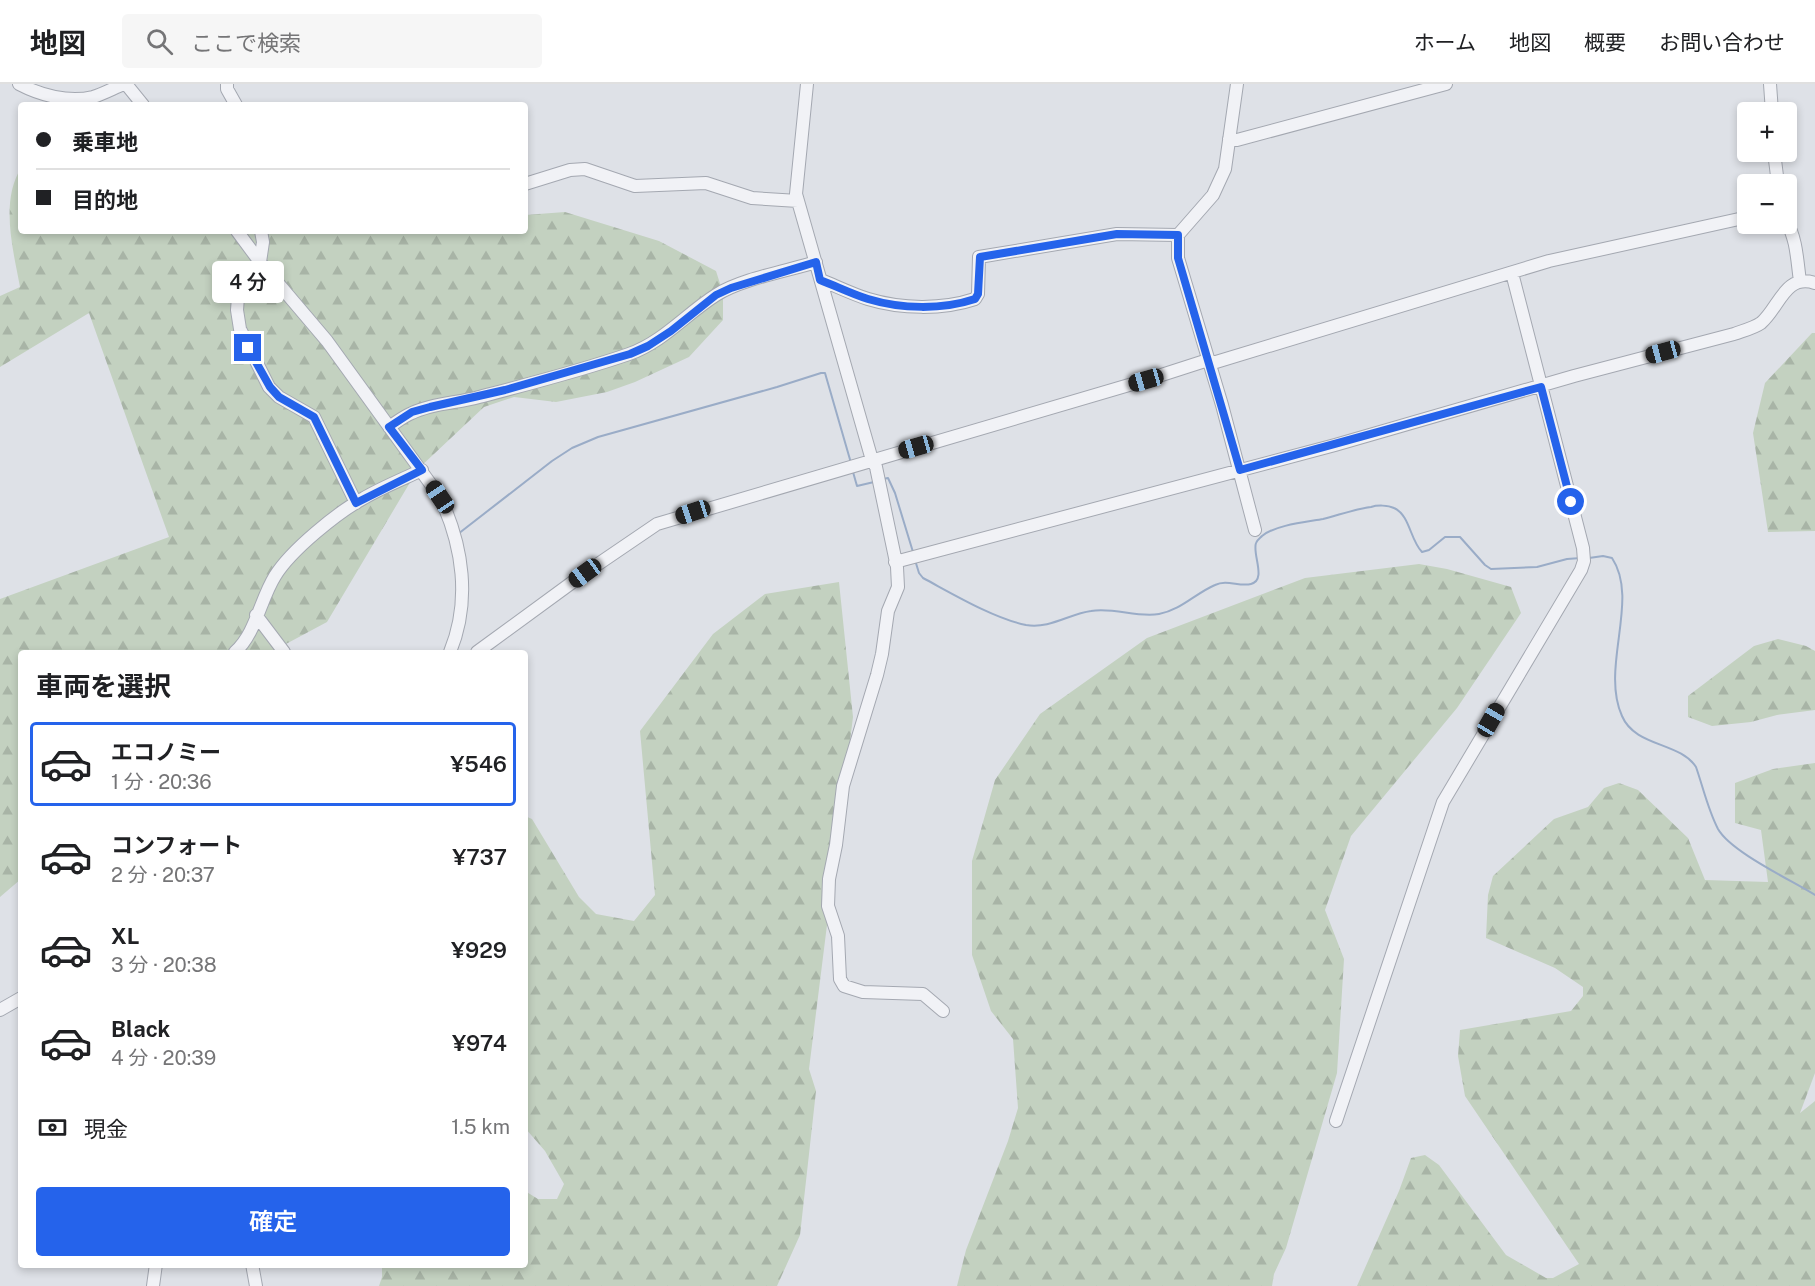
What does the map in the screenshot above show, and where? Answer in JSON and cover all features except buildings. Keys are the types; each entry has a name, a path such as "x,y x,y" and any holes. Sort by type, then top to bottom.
{"street":[{"path":"19,84 38,93 61,98 91,97 125,84 140,102"},
{"path":"227,84 227,89 234,102"},
{"path":"807,84 798,169 798,201 872,460 876,467 898,587 888,611 882,654 843,786 836,845 828,879 828,906 838,936 840,979 844,986 863,992 923,994 943,1011"},
{"path":"1237,84 1225,169 1213,195 1178,235 1178,258 1256,530"},
{"path":"1229,140 1237,140 1446,84"},
{"path":"1770,84 1771,102"},
{"path":"528,183 570,170 585,169 635,186 706,183 752,198 798,201"},
{"path":"480,650 657,524 1208,360 1216,362 1288,342 1550,261 1737,219"},
{"path":"239,234 327,341 440,497 452,522 458,548 463,591 450,650"},
{"path":"262,234 263,242 260,262 245,280 238,297 237,310 240,329 270,387 279,397 314,417 356,503"},
{"path":"820,280 868,299 895,305 929,306 965,302 975,299 978,294 980,257 1117,234 1178,235"},
{"path":"1792,234 1800,281"},
{"path":"389,427 412,412 468,400 630,354 648,346 671,331 716,295 731,288 816,262"},
{"path":"1336,1120 1443,802 1581,570 1584,561 1583,548 1512,273"},
{"path":"895,562 1734,334 1759,324 1791,284 1800,281 1815,283"},
{"path":"237,650 247,639 274,577 303,543 356,503 422,470"},
{"path":"256,615 282,650"},
{"path":"0,1010 18,1000"},
{"path":"153,1286 155,1268"},
{"path":"253,1268 256,1286"}],"green space":[{"path":"18,174 18,234 528,234 528,215 565,212 659,241 716,271 723,293 723,320 689,357 635,382 607,392 556,402 514,397 484,407 418,469 327,622 275,650 18,650 18,882 0,897 0,599 169,537 89,313 0,367 0,296 20,287 10,226 11,196"},
{"path":"1812,333 1815,333 1815,531 1768,532 1753,433 1765,383"},
{"path":"1419,564 1447,569 1511,587 1521,613 1457,708 1351,836 1325,910 1344,959 1337,1073 1286,1248 1274,1274 1272,1286 957,1286 966,1250 1008,1141 1018,1108 1013,1039 991,1011 972,955 972,861 995,780 1040,714 1147,638 1305,578"},
{"path":"839,582 853,717 809,1069 816,1091 800,1235 777,1286 379,1286 382,1268 528,1268 528,1193 538,1199 557,1199 564,1184 545,1151 528,1131 528,817 532,819 579,897 596,914 634,921 655,895 640,731 713,634 765,594"},
{"path":"1778,639 1806,646 1815,651 1815,710 1777,715 1751,722 1712,726 1688,717 1688,696 1754,646"},
{"path":"1815,763 1815,1073 1800,1113 1815,1101 1815,1286 1357,1286 1411,1158 1425,1155 1439,1165 1506,1255 1546,1278 1553,1278 1579,1264 1465,1096 1458,1056 1460,1030 1571,1011 1583,996 1583,987 1555,968 1486,938 1488,895 1493,876 1554,819 1588,807 1604,788 1619,783 1638,790 1688,838 1705,880 1768,882 1761,830 1735,823 1735,783 1773,769"}],"waterway":[{"path":"458,534 572,448 598,437 821,373 825,373 851,463"},
{"path":"853,472 857,486 874,482"},
{"path":"883,479 888,478 895,493 913,552"},
{"path":"915,560 923,578 987,611 1013,622 1035,626 1100,610 1142,615 1159,614 1174,609 1220,583 1251,584 1256,582 1259,572 1256,543 1268,532 1291,524 1376,506 1389,506 1399,511 1422,552 1429,550 1445,537 1460,537 1491,569 1537,567 1567,559 1581,558"},
{"path":"1589,558 1603,556 1612,558 1620,575 1622,614 1615,677 1616,697 1628,726 1637,734 1680,753 1696,767 1711,814 1725,838 1762,865 1815,895"}],"route":[{"path":"248,348 270,387 279,397 314,417 356,503 422,470 389,427 412,412 468,400 630,354 648,346 671,331 716,295 777,273 816,262 820,280 842,289 868,299 895,305 929,306 975,299 979,287 978,261 980,257 1117,234 1178,235 1178,258 1240,470 1541,387 1571,502"}]}
